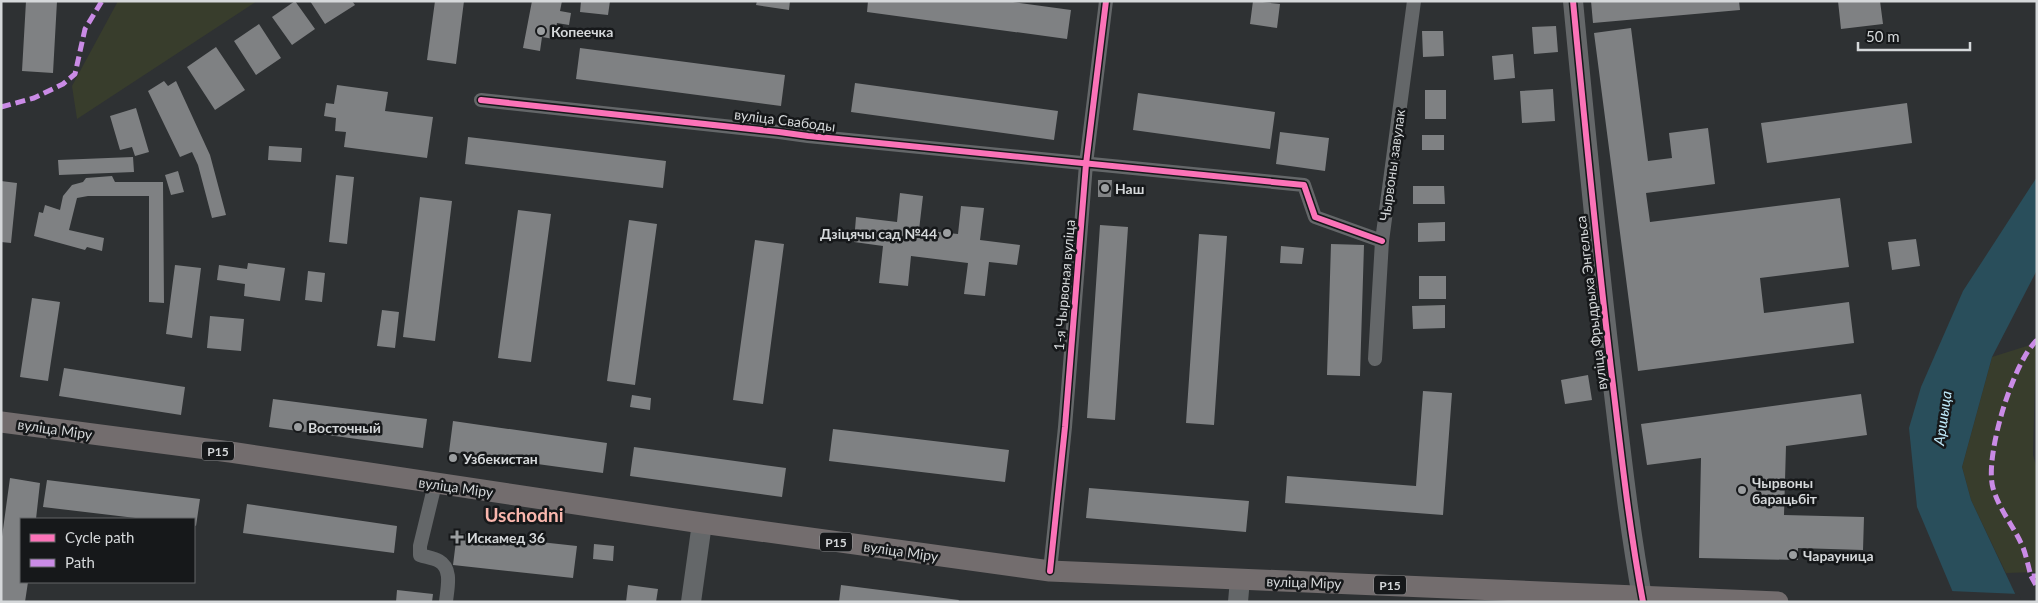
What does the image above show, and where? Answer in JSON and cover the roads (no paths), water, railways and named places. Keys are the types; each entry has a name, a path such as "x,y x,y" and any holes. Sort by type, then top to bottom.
{"main road":[{"name":"вуліца Міру","path":"1,422 230,452 702,524 1050,571 1554,595 1778,602"}],"street":[{"name":"1-я Чырвоная вуліца","path":"1050,571 1086,164 1106,1"},
{"name":"Чырвоны завулак","path":"1375,359 1382,241 1414,1"},
{"name":"вуліца Фрыдрыха Энгельса","path":"1573,1 1600,276 1625,489 1643,602"},
{"name":"вуліца Свабоды","path":"481,100 808,136 1304,185 1315,217 1382,241"},
{"path":"435,484 420,546 420,555 440,561 446,567 448,578 446,602"},
{"path":"691,602 702,524"},
{"path":"1238,602 1240,579"}],"water":[{"name":"Аршыца","path":"2037,177 2037,270 1992,357 1962,467 1971,500 2019,602 1957,602 1917,507 1909,428 1921,387 1963,291"}],"place":[{"name":"Копеечка","path":"541,31"},
{"name":"Наш","path":"1105,188"},
{"name":"Дзіцячы сад №44","path":"947,233"},
{"name":"Восточный","path":"298,427"},
{"name":"Узбекистан","path":"453,458"},
{"name":"Чырвоны барацьбіт","path":"1742,490"},
{"name":"Искамед 36","path":"457,537"},
{"name":"Чарауница","path":"1793,555"}],"district":[{"name":"Uschodni","path":"524,514"}]}
